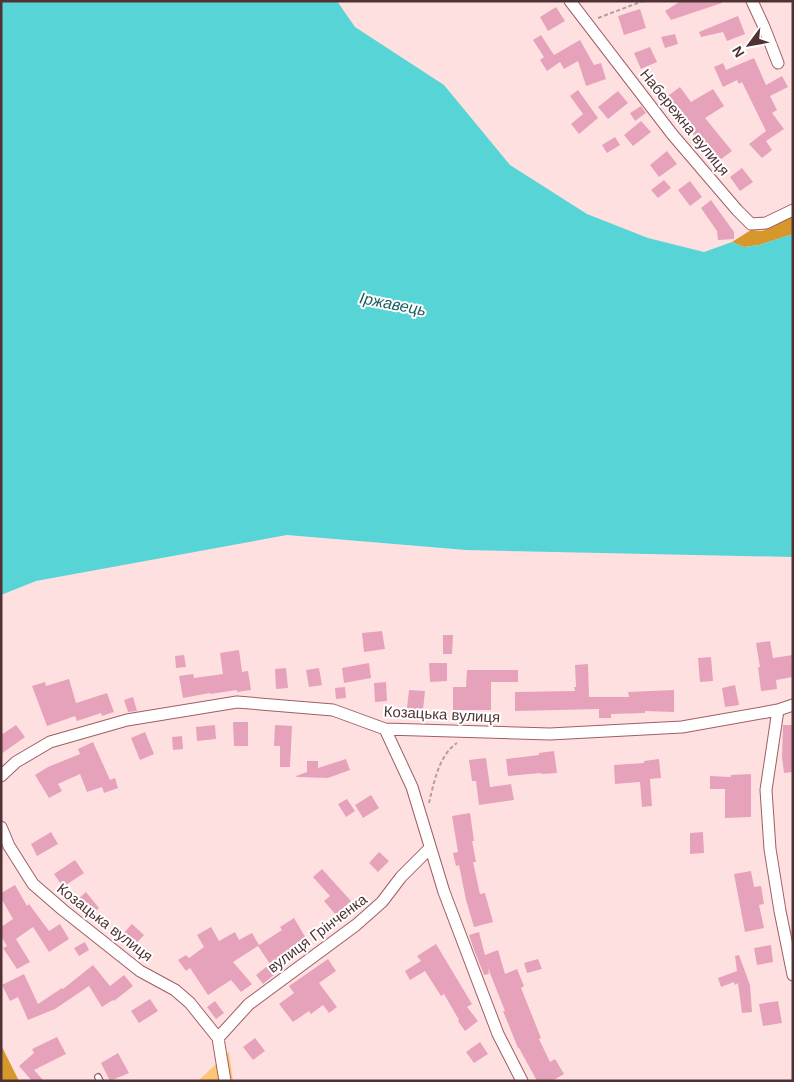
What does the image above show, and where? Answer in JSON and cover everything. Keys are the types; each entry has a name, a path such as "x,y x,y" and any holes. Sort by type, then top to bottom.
{"street":[{"name":"Набережна вулиця","path":"570,1 672,134 751,224 766,223 793,210"},
{"path":"752,1 778,63"},
{"name":"Козацька вулиця","path":"1,776 16,762 50,742 127,720 237,702 333,710 384,729 550,734 682,727 778,710 793,705"},
{"path":"778,710 766,790 770,849 793,975"},
{"path":"384,729 412,787 444,892 498,1034 522,1081"},
{"name":"Козацька вулиця","path":"1,827 9,846 33,884 62,910 140,971 175,990 190,1003 218,1038 225,1081"},
{"name":"вулиця Грінченка","path":"218,1038 248,1004 356,925 382,902 401,877 430,848"}],"path":[{"path":"587,22 643,1"},
{"path":"424,824 432,790 443,759 450,748 458,743"}],"shaded area":[{"path":"793,216 793,234 759,245 744,247 732,242 751,230 762,231"},
{"path":"1,1045 19,1081 1,1081"},
{"path":"229,1052 233,1081 198,1081"}],"water":[{"name":"Іржавець","path":"1,1 337,1 355,27 444,85 510,165 587,214 648,238 704,252 732,242 744,247 759,245 793,234 793,557 466,550 287,535 36,581 1,595"}],"building":[{"path":"681,1 721,1 722,3 671,20 665,11"},
{"path":"556,7 565,21 548,31 540,17"},
{"path":"640,9 646,28 624,35 618,16"},
{"path":"738,16 745,34 727,41 723,32 701,37 699,32"},
{"path":"675,34 678,44 665,48 661,37"},
{"path":"541,35 554,55 580,40 594,65 601,63 606,79 586,86 578,61 564,69 560,62 547,71 540,60 544,57 533,40"},
{"path":"650,47 657,62 641,69 634,53"},
{"path":"754,58 766,85 782,76 788,87 770,96 777,110 772,113 784,129 766,141 772,150 762,158 749,144 766,131 742,82 739,84 737,80 723,87 714,67 723,63 726,70"},
{"path":"680,87 691,102 713,89 724,106 705,118 732,151 716,163 665,98"},
{"path":"578,90 598,118 579,134 571,124 583,114 570,96"},
{"path":"618,91 628,103 608,119 598,107"},
{"path":"641,106 646,113 635,121 630,113"},
{"path":"641,121 651,132 633,146 624,135"},
{"path":"615,137 620,145 607,153 602,145"},
{"path":"667,151 677,164 659,177 650,165"},
{"path":"742,168 753,182 740,191 730,177"},
{"path":"664,180 671,188 658,198 651,190"},
{"path":"690,181 702,197 690,206 678,190"},
{"path":"711,200 734,232 734,239 718,240 717,231 701,208"},
{"path":"382,631 385,649 364,652 362,633"},
{"path":"443,635 453,635 452,654 443,654"},
{"path":"770,641 773,658 793,655 793,677 776,680 777,689 761,691 756,643"},
{"path":"239,650 242,672 248,671 251,690 210,693 183,698 179,676 193,674 194,678 223,674 220,653"},
{"path":"184,655 186,667 176,668 175,656"},
{"path":"711,657 713,681 700,682 698,658"},
{"path":"369,663 371,678 344,683 342,668"},
{"path":"429,663 447,663 447,681 430,682"},
{"path":"588,664 589,697 629,697 628,692 674,690 674,712 645,711 645,713 611,714 611,718 599,718 599,709 515,711 515,692 575,691 575,665"},
{"path":"286,668 288,688 276,689 275,669"},
{"path":"319,668 322,685 309,687 306,670"},
{"path":"467,670 518,670 518,682 491,682 491,710 453,710 453,687 466,687"},
{"path":"69,679 76,703 107,693 114,712 102,716 101,713 77,721 75,716 47,726 32,686 45,682 46,686"},
{"path":"386,682 387,701 375,702 374,683"},
{"path":"735,685 739,705 725,707 722,688"},
{"path":"345,687 346,698 336,699 335,688"},
{"path":"409,690 425,691 423,710 407,708"},
{"path":"133,697 137,711 128,712 124,700"},
{"path":"233,722 248,722 248,746 234,746"},
{"path":"16,725 25,737 1,754 1,735"},
{"path":"215,725 216,739 197,741 196,727"},
{"path":"275,725 292,726 290,767 280,767 280,746 274,746"},
{"path":"783,725 793,725 793,772 784,773 782,757"},
{"path":"145,732 154,754 140,760 131,738"},
{"path":"182,736 183,749 173,750 172,737"},
{"path":"93,742 110,780 115,778 118,788 104,793 102,787 87,792 80,774 58,784 62,791 49,798 35,775 48,767 80,754 78,749"},
{"path":"554,751 557,773 508,776 506,759"},
{"path":"486,758 490,787 511,784 514,800 479,805 476,781 472,781 469,760"},
{"path":"346,759 350,770 328,778 296,776 307,772 307,761 318,761 318,768"},
{"path":"659,759 661,778 650,779 652,806 642,807 640,782 615,784 614,765 644,763 644,761"},
{"path":"751,774 751,817 725,818 725,789 710,789 710,776 731,777 731,775"},
{"path":"371,795 379,808 363,818 355,805"},
{"path":"347,799 355,811 346,817 338,804"},
{"path":"470,813 476,862 473,862 480,894 485,893 493,922 474,927 459,865 456,866 453,853 458,852 452,816"},
{"path":"51,832 58,844 37,856 31,844"},
{"path":"703,832 704,853 690,854 690,833"},
{"path":"379,852 389,861 378,872 369,863"},
{"path":"75,860 84,873 63,887 54,874"},
{"path":"322,869 351,901 336,915 324,901 330,896 313,877"},
{"path":"751,871 754,887 761,886 764,904 759,905 764,928 745,932 734,874"},
{"path":"15,885 27,906 29,904 49,931 60,924 69,939 49,952 33,927 16,939 30,962 17,969 3,948 7,946 1,936 1,927 13,919 1,898 1,893"},
{"path":"86,892 99,908 89,917 76,901"},
{"path":"294,918 307,940 281,956 287,964 263,984 256,975 270,964 258,946 233,962 252,984 241,992 231,980 208,995 190,968 186,971 178,960 186,955 189,958 204,947 197,935 211,927 219,941 235,932 239,940 252,933 259,945 282,930 280,927"},
{"path":"132,924 144,935 132,948 120,937"},
{"path":"479,932 485,955 498,950 505,974 517,969 524,986 521,988 541,1038 539,1039 550,1062 555,1059 564,1074 552,1081 537,1081 518,1048 488,968 489,974 484,975 473,947 469,935"},
{"path":"85,942 89,950 79,956 74,948"},
{"path":"436,944 472,1004 467,1007 478,1021 465,1031 444,994 441,996 425,971 410,980 405,971 421,961 417,956"},
{"path":"771,945 773,962 757,965 754,948"},
{"path":"739,955 750,985 752,1012 742,1013 738,983 735,985 734,982 721,987 718,978 737,971 735,956"},
{"path":"328,959 336,971 319,983 337,1007 329,1013 323,1005 311,1014 309,1011 293,1022 279,1004 294,993 289,986"},
{"path":"538,959 542,969 527,973 524,963"},
{"path":"93,965 110,986 124,975 133,986 114,1001 102,1007 89,986 55,1009 28,1020 18,997 10,1001 2,985 24,974 38,1004 63,989"},
{"path":"150,999 158,1011 139,1023 131,1011"},
{"path":"215,1001 224,1013 216,1019 207,1007"},
{"path":"778,1001 782,1023 763,1026 759,1004"},
{"path":"57,1037 66,1054 34,1070 44,1081 32,1081 19,1066 34,1053 32,1049"},
{"path":"255,1038 265,1051 253,1060 243,1047"},
{"path":"480,1042 488,1054 474,1063 466,1052"},
{"path":"118,1053 129,1073 110,1081 101,1063"}]}
